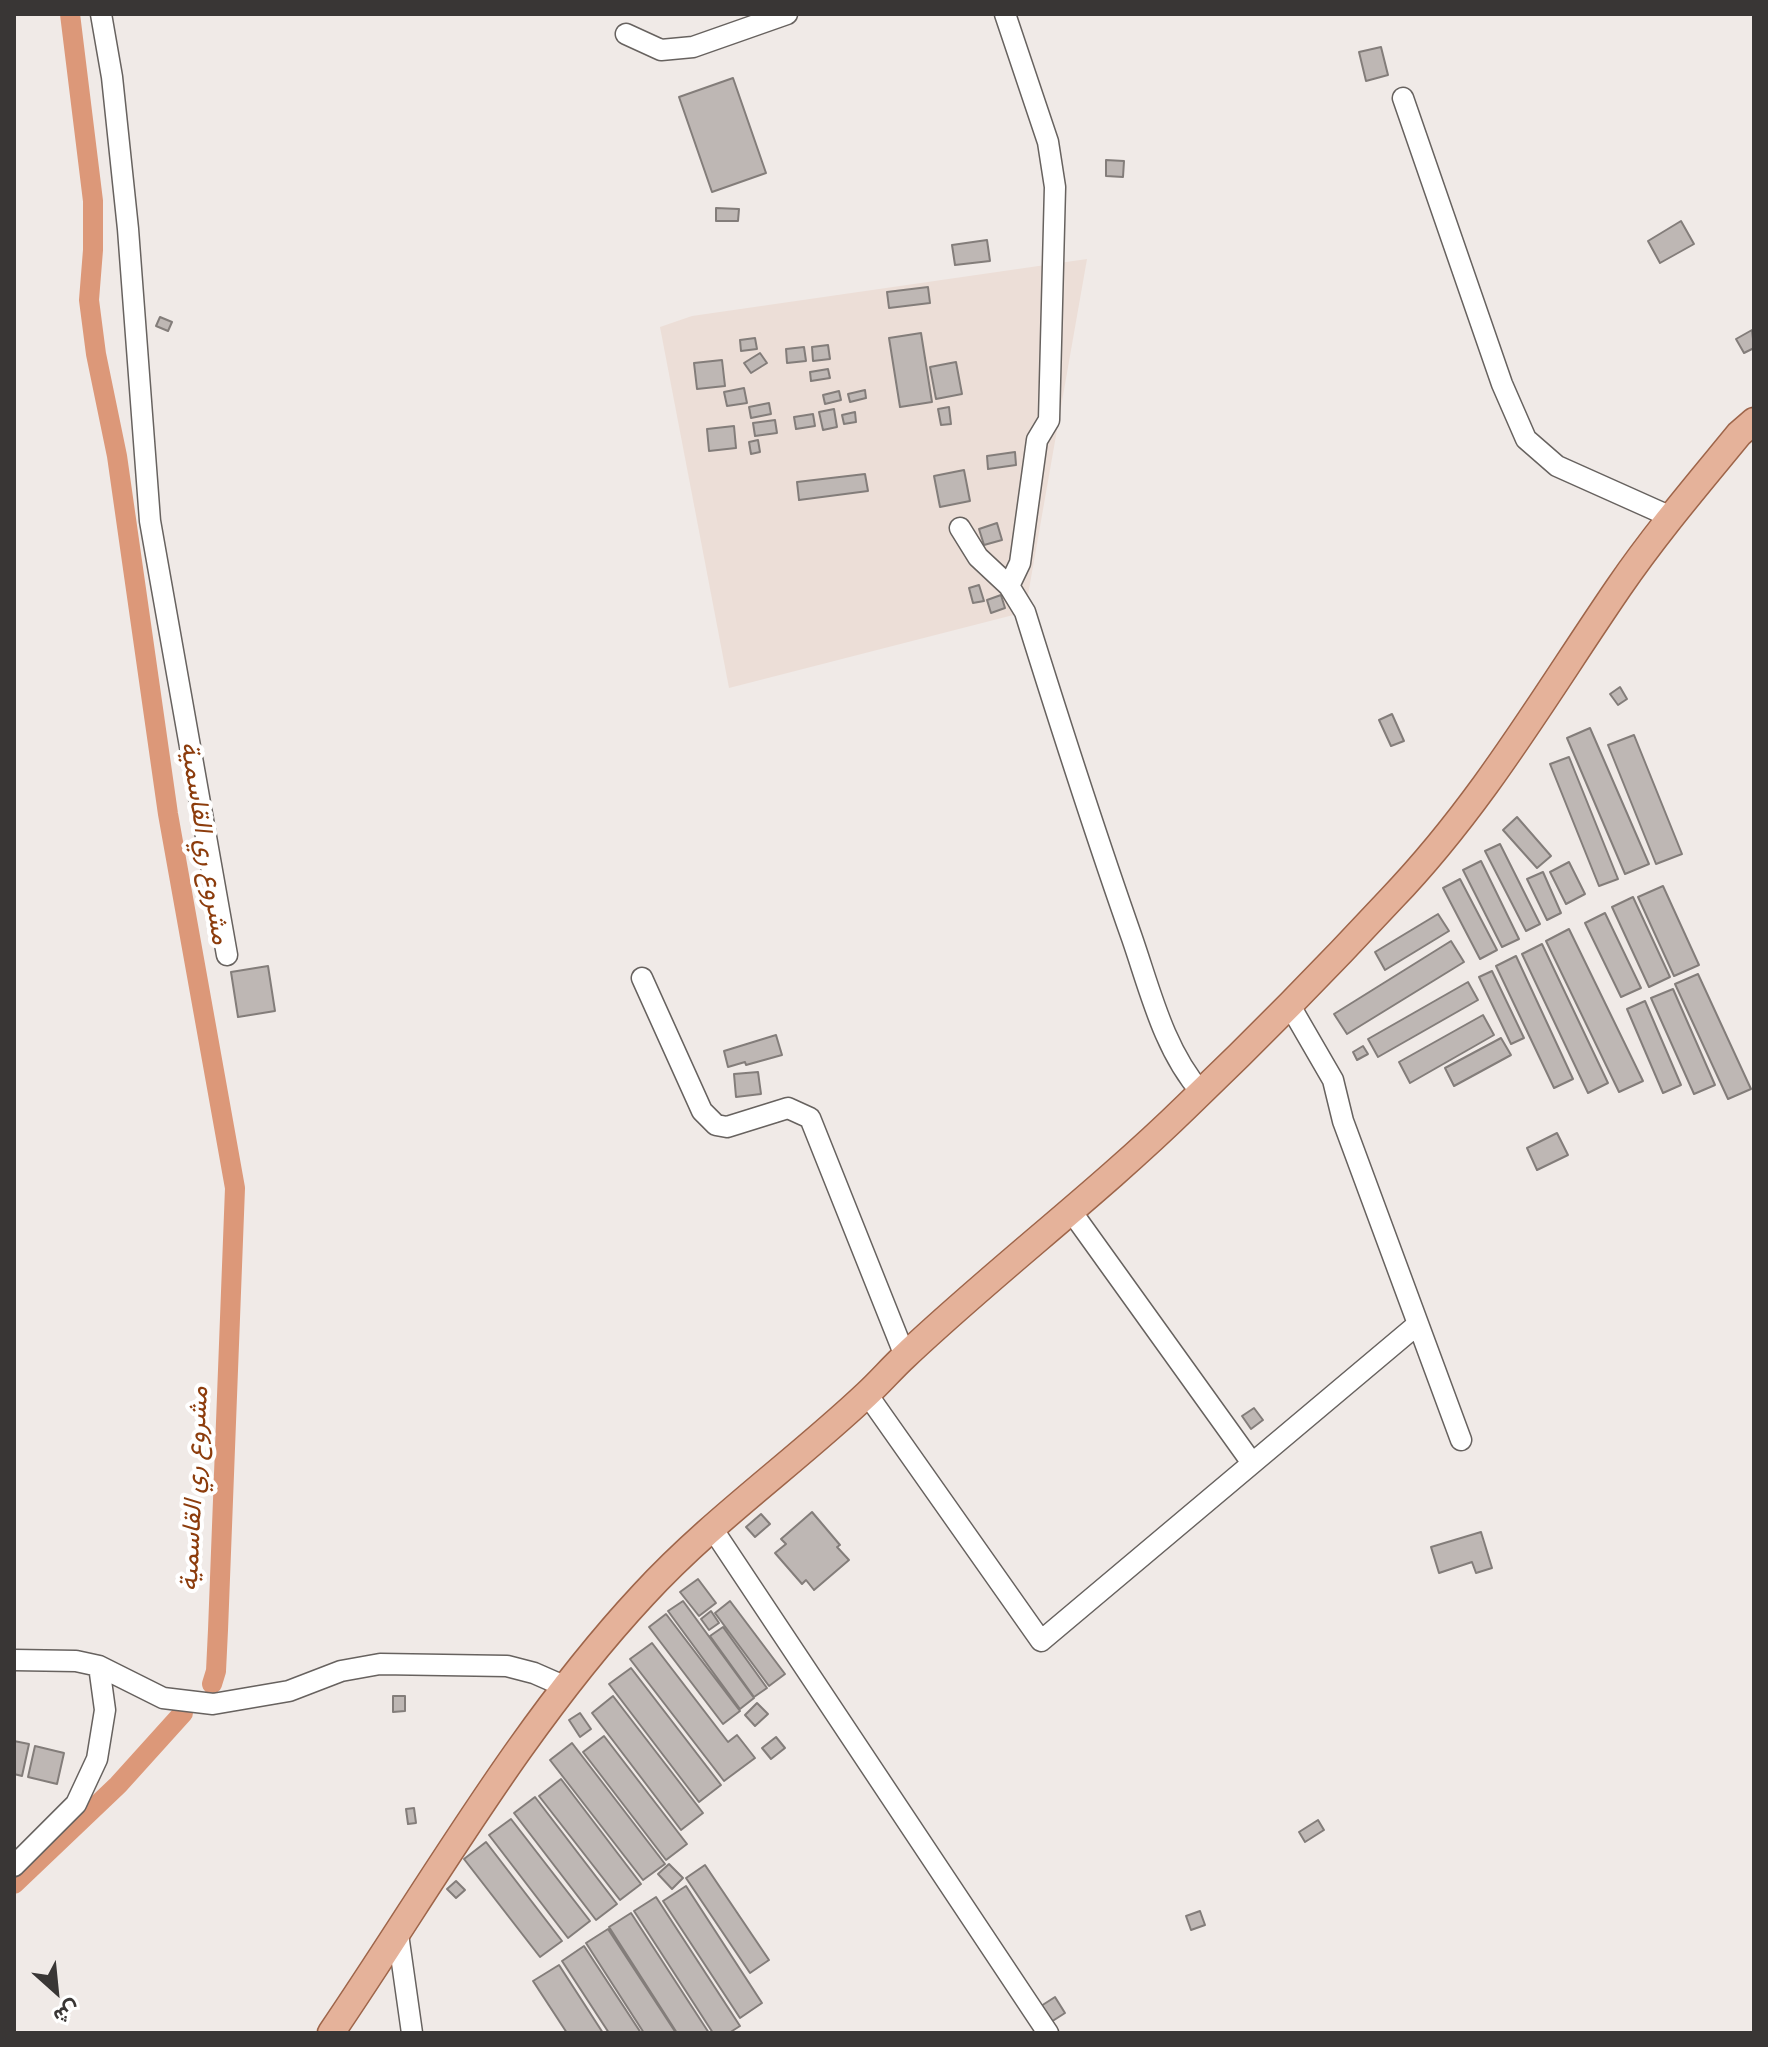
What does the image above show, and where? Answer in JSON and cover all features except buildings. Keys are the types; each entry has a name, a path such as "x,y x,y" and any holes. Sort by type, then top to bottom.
{"main road":[{"path":"331,2033 459,1839 566,1687 623,1616 712,1528 867,1394 905,1356 1201,1092 1395,896 1454,829 1535,717 1618,588 1671,517 1739,434 1754,421"}],"street":[{"path":"101,14 112,77 128,229 150,521 227,955"},
{"path":"626,34 661,50 693,47 787,14"},
{"path":"1005,14 1048,142 1055,187 1049,420 1037,440 1020,563 1009,586"},
{"path":"1403,98 1502,384 1526,439 1557,466 1671,517"},
{"path":"960,528 978,557 1009,586 1025,612 1163,1026 1184,1073 1201,1092"},
{"path":"642,978 702,1111 716,1125 727,1127 788,1108 810,1118 905,1356"},
{"path":"1289,1004 1333,1080 1343,1121 1461,1440"},
{"path":"1071,1211 1252,1463"},
{"path":"867,1394 1041,1641 1418,1324"},
{"path":"712,1528 1048,2033"},
{"path":"14,1660 76,1661 99,1666 163,1698 213,1704 289,1691 341,1671 380,1664 507,1666 534,1673 566,1687"},
{"path":"14,1866 76,1804 97,1759 105,1710 99,1666"},
{"path":"398,1934 412,2033"}],"shaded area":[{"path":"1087,259 1025,612 729,688 660,327 692,316"}],"waterway":[{"name":"مشروع ري القاسمية","path":"70,14 93,201 89,300 96,354 117,456 168,814 235,1188 218,1630 216,1671 212,1684"},
{"name":"مشروع ري القاسمية","path":"14,1884 118,1785 183,1713"}]}
